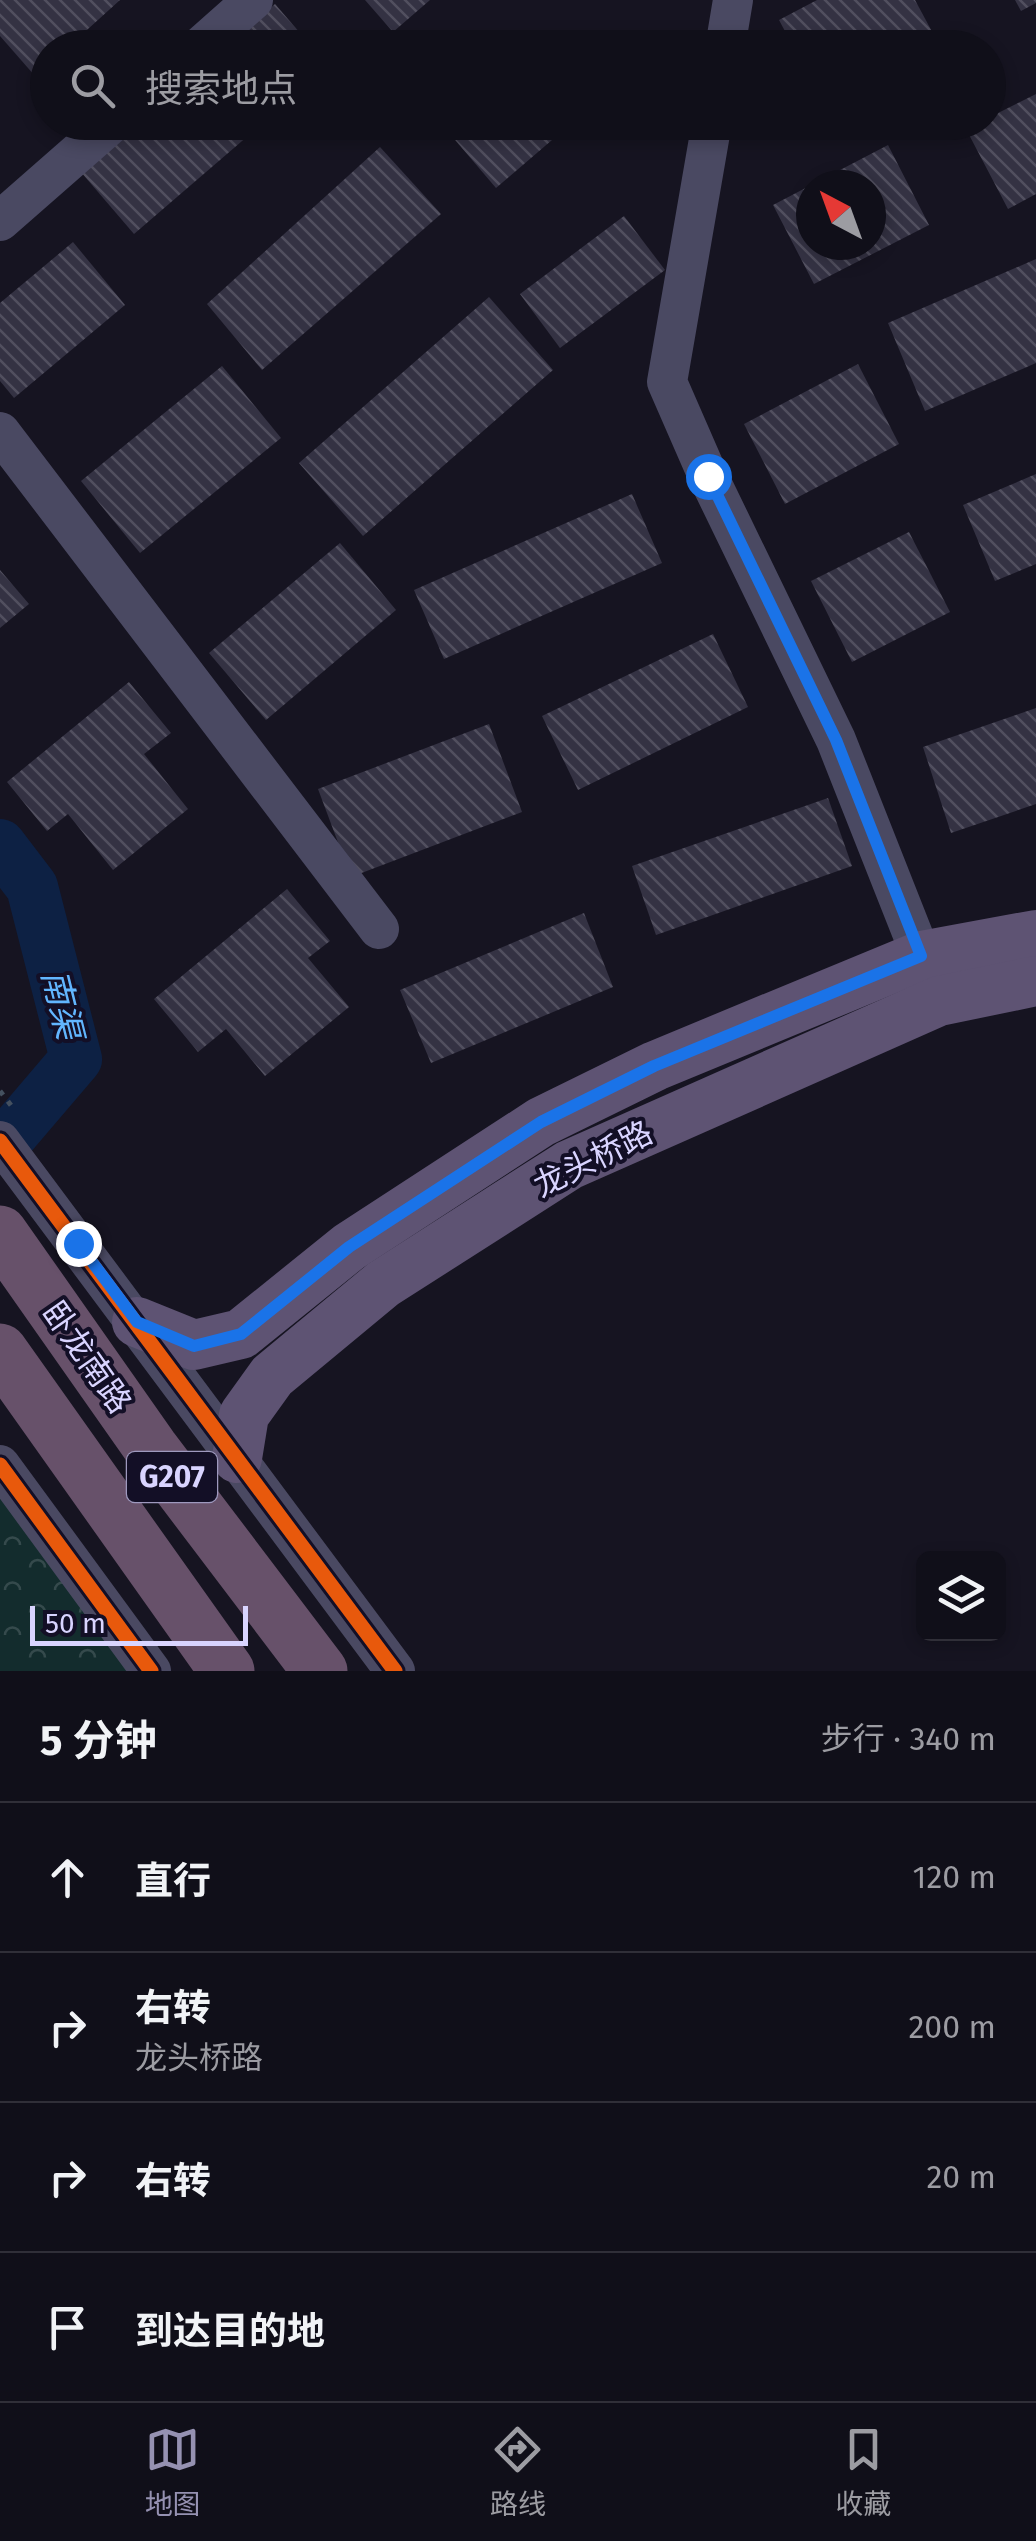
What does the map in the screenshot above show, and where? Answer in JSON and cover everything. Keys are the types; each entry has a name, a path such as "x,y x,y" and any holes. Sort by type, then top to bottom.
{"highway":[{"name":"卧龙南路","path":"0,1233 150,1448 320,1671"},
{"name":"卧龙南路","path":"0,1351 227,1671"}],"main road":[{"name":"龙头桥路","path":"137,1322 194,1346 241,1334 349,1247 541,1122 654,1066 930,978 1036,935"},
{"name":"龙头桥路","path":"238,1458 244,1415 272,1376 383,1284 569,1165 930,978 1036,980"}],"street":[{"path":"219,30 253,0"},
{"path":"728,30 733,0"},
{"path":"0,221 92,140"},
{"path":"709,140 667,382 708,476 836,740 930,978"},
{"path":"0,432 380,929"},
{"path":"0,1141 395,1671"},
{"path":"0,1465 152,1671"}],"green space":[{"path":"0,1465 151,1671 0,1671"}],"building":[{"path":"0,0 120,0 87,30 30,30 30,70 0,36"},
{"path":"365,0 430,0 395,30"},
{"path":"817,0 915,0 931,30 784,30 779,20"},
{"path":"1015,0 1036,0 1036,3 1021,11"},
{"path":"275,4 297,30 245,30"},
{"path":"1036,94 1036,194 1008,209 972,140 1006,140 1006,109"},
{"path":"116,140 243,140 134,234 80,171"},
{"path":"455,140 552,140 496,188"},
{"path":"888,145 929,225 886,247 886,170 840,170"},
{"path":"380,147 441,214 262,370 207,304"},
{"path":"796,193 796,249 773,205"},
{"path":"624,216 665,270 560,348 520,294"},
{"path":"73,242 125,305 14,398 0,381 0,303"},
{"path":"1036,259 1036,363 925,411 888,323"},
{"path":"802,260 861,260 814,284"},
{"path":"489,297 553,370 363,536 299,463"},
{"path":"858,364 899,444 785,504 744,424"},
{"path":"222,366 281,438 140,553 81,481"},
{"path":"1036,474 1036,564 995,581 963,505"},
{"path":"632,494 662,563 444,659 414,590"},
{"path":"909,532 950,612 852,662 811,581"},
{"path":"340,543 396,610 266,720 209,653"},
{"path":"0,570 29,604 0,628"},
{"path":"713,634 748,707 578,790 542,716"},
{"path":"129,682 171,733 144,754 188,809 113,870 68,814 47,831 7,782"},
{"path":"1036,708 1036,804 951,833 923,747"},
{"path":"489,724 522,812 351,877 318,789"},
{"path":"828,798 852,866 656,935 632,866"},
{"path":"287,889 330,941 308,958 349,1007 265,1076 226,1029 198,1052 154,999"},
{"path":"584,913 613,987 431,1063 400,990"}],"waterway":[{"name":"南渠","path":"0,845 32,887 76,1059 0,1148"}],"cycle path":[{"path":"0,1141 395,1671"},
{"path":"0,1465 151,1671"}],"route":[{"path":"78,1243 137,1322 194,1346 241,1334 349,1247 541,1122 654,1066 921,956 836,740 708,476"}]}
